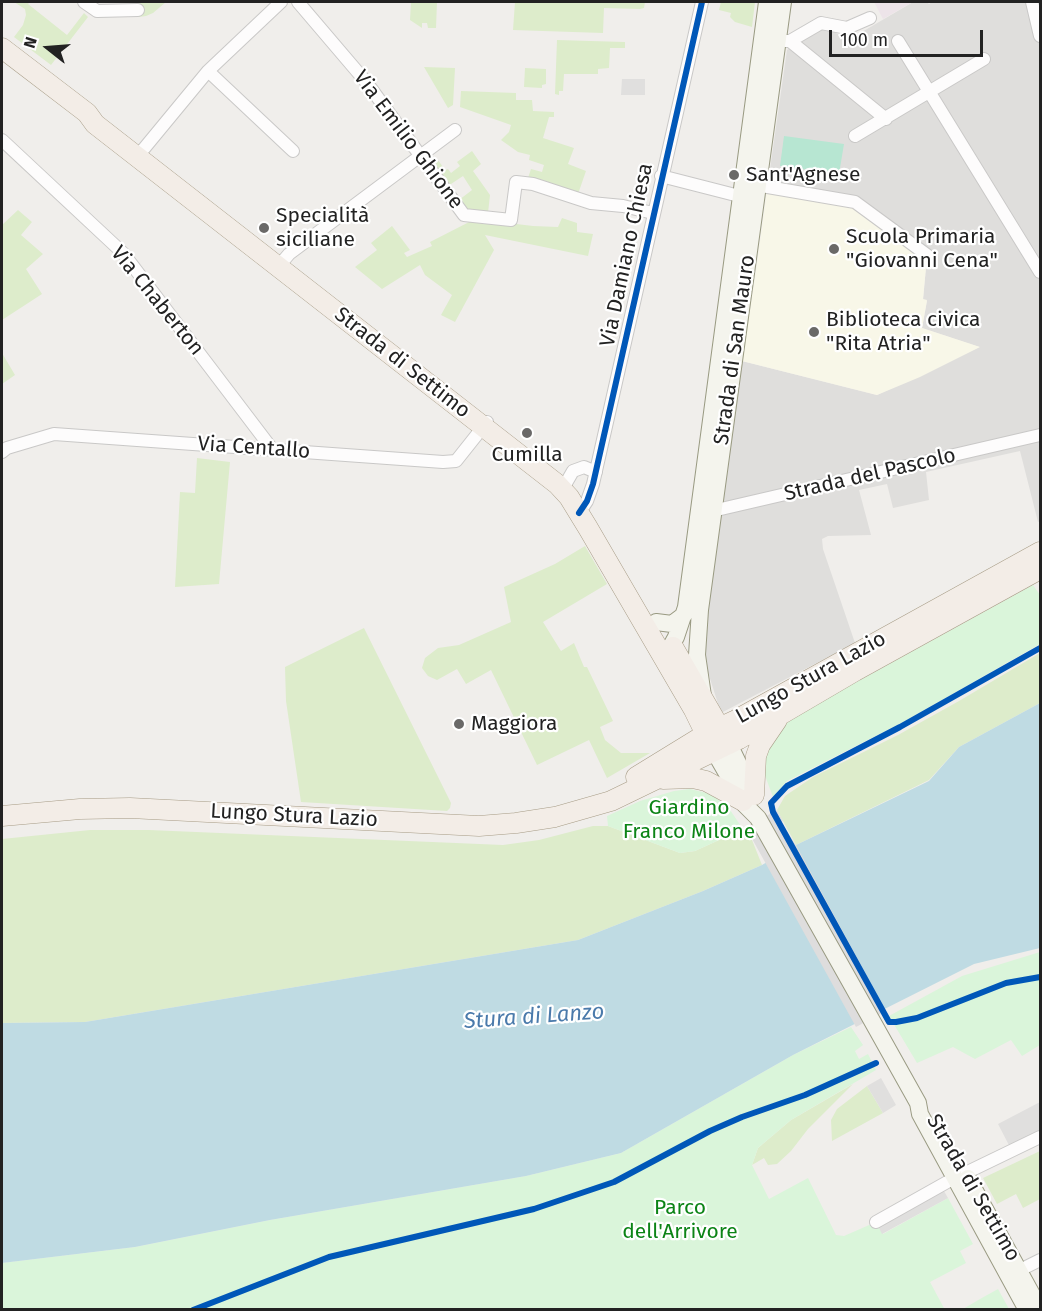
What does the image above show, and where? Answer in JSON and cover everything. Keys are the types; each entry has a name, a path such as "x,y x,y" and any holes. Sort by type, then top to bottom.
{"main road":[{"name":"Strada di San Mauro","path":"668,652 684,615 706,512 751,194 767,2"},
{"name":"Strada di San Mauro","path":"751,194 784,41 783,2"},
{"name":"Strada di Settimo","path":"2,48 87,113 95,124 140,154 487,423 540,470 565,484 583,507 656,622 668,652"},
{"name":"Strada di Settimo","path":"583,507 668,652"},
{"name":"Strada di San Mauro","path":"704,699 697,656 706,512"},
{"name":"Lungo Stura Lazio","path":"2,816 80,809 130,808 479,826 540,820 611,801 655,780 717,739 1041,552"},
{"name":"Lungo Stura Lazio","path":"585,808 624,784 717,739 780,715 1041,569"},
{"path":"656,622 672,624 684,615"},
{"path":"668,652 704,699 717,739"},
{"path":"668,652 748,798"},
{"path":"748,798 760,745 780,715"},
{"path":"655,780 693,778 748,798"},
{"name":"Strada di Settimo","path":"748,798 918,1103 920,1114 960,1175 1014,1274 1027,1310"},
{"name":"Strada di Settimo","path":"1014,1274 1041,1309"}],"street":[{"path":"84,2 97,11 138,10"},
{"path":"140,154 208,71 281,2"},
{"name":"Via Emilio Ghione","path":"298,2 367,83 464,215 511,220 516,182 534,184 591,203 623,206 653,213"},
{"name":"Via Damiano Chiesa","path":"583,507 596,472 702,2"},
{"path":"1032,2 1041,36"},
{"path":"870,18 847,28 821,23 784,41 886,119"},
{"path":"898,41 1041,272"},
{"path":"855,136 984,59"},
{"path":"208,71 293,152"},
{"path":"281,263 455,130"},
{"name":"Via Chaberton","path":"2,140 123,253 272,449"},
{"path":"661,176 751,194 855,202 927,255"},
{"name":"Via Centallo","path":"2,452 7,448 54,434 443,462 456,461 487,423"},
{"name":"Strada del Pascolo","path":"706,512 1041,435"},
{"path":"565,484 573,471 584,467 596,472"},
{"path":"876,1222 960,1175 1041,1137"},
{"path":"1014,1274 1041,1260"}],"shaded area":[{"path":"874,2 913,2 883,19"},
{"path":"913,2 929,4 932,2 1040,2 1040,521 1038,522 1020,451 926,472 929,500 893,508 887,484 859,490 871,535 828,536 822,539 823,549 855,643 721,713 705,663 704,638 742,361 877,395 979,347 922,328 927,301 923,300 926,267 767,190 787,50 816,29 827,29 850,39"},
{"path":"622,79 645,79 645,95 621,95"},
{"path":"767,190 855,203 924,261 926,267 923,299 927,300 922,328 980,347 920,377 877,395 742,361"},
{"path":"881,1078 896,1105 883,1113 867,1086"},
{"path":"1040,1102 1040,1137 1012,1151 998,1124"},
{"path":"941,1186 948,1198 882,1234 876,1222"}],"green space":[{"path":"14,2 30,2 28,4 67,35 84,13 88,17 51,65 14,37 23,25 26,15 25,9"},
{"path":"133,2 166,2 153,13 139,17 137,3"},
{"path":"411,2 437,2 436,28 428,28 427,23 422,23 422,28 410,20"},
{"path":"515,2 645,2 644,8 640,9 604,8 603,33 513,30"},
{"path":"721,2 755,2 752,27 735,22 730,17 731,13 719,10"},
{"path":"557,40 625,42 625,48 610,48 609,68 598,69 598,74 564,74 563,91 559,91 559,95 555,94"},
{"path":"424,67 455,68 453,105 448,108"},
{"path":"525,68 546,69 546,84 542,85 542,88 524,87"},
{"path":"461,91 516,93 516,100 532,100 533,111 554,112 554,117 549,117 543,138 574,148 568,164 586,171 578,194 528,178 531,169 542,172 544,165 529,160 530,155 518,152 501,140 509,132 511,125 460,107"},
{"path":"784,136 844,144 839,174 780,166"},
{"path":"472,151 481,164 473,171 490,195 488,213 466,212 459,200 472,190 463,176 448,186 433,164 438,160 445,170 448,169 451,173 460,166 457,162"},
{"path":"18,210 32,222 21,235 43,254 26,269 42,294 2,320 2,225"},
{"path":"562,218 577,223 577,232 593,234 588,256 485,235 494,250 455,322 441,315 452,295 425,275 420,265 382,289 355,267 377,250 371,243 392,226 410,250 404,253 407,257 432,246 430,242 475,219 558,227"},
{"path":"2,353 15,375 2,384"},
{"path":"197,458 230,462 219,584 175,587 180,492 195,493"},
{"path":"585,546 607,584 543,622 561,651 574,643 584,667 587,667 613,721 600,727 605,740 621,753 650,753 607,778 589,740 537,765 491,670 466,684 457,669 437,680 428,676 422,668 425,658 438,648 459,645 511,622 504,587 555,564"},
{"path":"1033,585 1040,595 1040,644 905,721 787,781 773,797 764,773 762,750 772,734 802,712"},
{"path":"364,628 451,803 447,811 301,802 286,701 285,667"},
{"path":"1040,653 1040,703 959,747 929,780 796,845 777,810 785,796 813,777 898,735"},
{"name":"Giardino Franco Milone","path":"690,789 711,794 728,807 743,829 695,851 680,853 608,826 607,816 640,801"},
{"path":"593,826 608,826 680,853 695,851 743,829 746,836 750,835 762,865 703,891 578,940 85,1022 2,1023 2,839 90,830 149,830 503,845 539,840"},
{"path":"1040,952 1040,1045 1022,1056 1011,1040 975,1059 953,1047 917,1063 889,1016 962,976"},
{"name":"Parco dell'Arrivore","path":"851,1027 863,1045 855,1051 859,1059 868,1054 876,1070 791,1120 758,1148 752,1165 769,1199 808,1178 836,1235 844,1236 876,1222 883,1234 948,1198 973,1244 960,1251 966,1263 930,1282 945,1310 2,1310 2,1263 135,1247 270,1220 526,1176 621,1153 793,1055"},
{"path":"853,1084 777,1164 768,1165 764,1158 752,1165 758,1148 791,1120"},
{"path":"867,1086 883,1113 832,1141 831,1120 837,1109"},
{"path":"1040,1151 1040,1199 1023,1208 1016,1194 997,1204 983,1178"},
{"path":"998,1289 1009,1309 963,1309 980,1299"}],"water":[{"name":"Stura di Lanzo","path":"1040,703 1040,948 974,964 793,1055 621,1153 526,1176 270,1220 135,1247 2,1263 2,1023 85,1022 578,940 703,891 762,865 796,845 929,781 959,747"}],"pier":[{"path":"777,810 783,821 781,822 796,845 886,1011 856,1027 750,835 746,836 743,829"}],"cycle path":[{"path":"579,513 587,501 593,484 702,2"},
{"path":"1040,648 900,727 787,786 771,803 773,812 889,1022 917,1018 1006,983 1040,977"},
{"path":"193,1310 329,1257 534,1209 614,1182 710,1131 805,1095 876,1063"}],"place":[{"name":"Sant'Agnese","path":"734,175"},
{"name":"Specialità siciliane","path":"264,228"},
{"name":"Scuola Primaria \"Giovanni Cena\"","path":"834,249"},
{"name":"Biblioteca civica \"Rita Atria\"","path":"814,332"},
{"name":"Cumilla","path":"527,433"},
{"name":"Maggiora","path":"459,724"}]}
